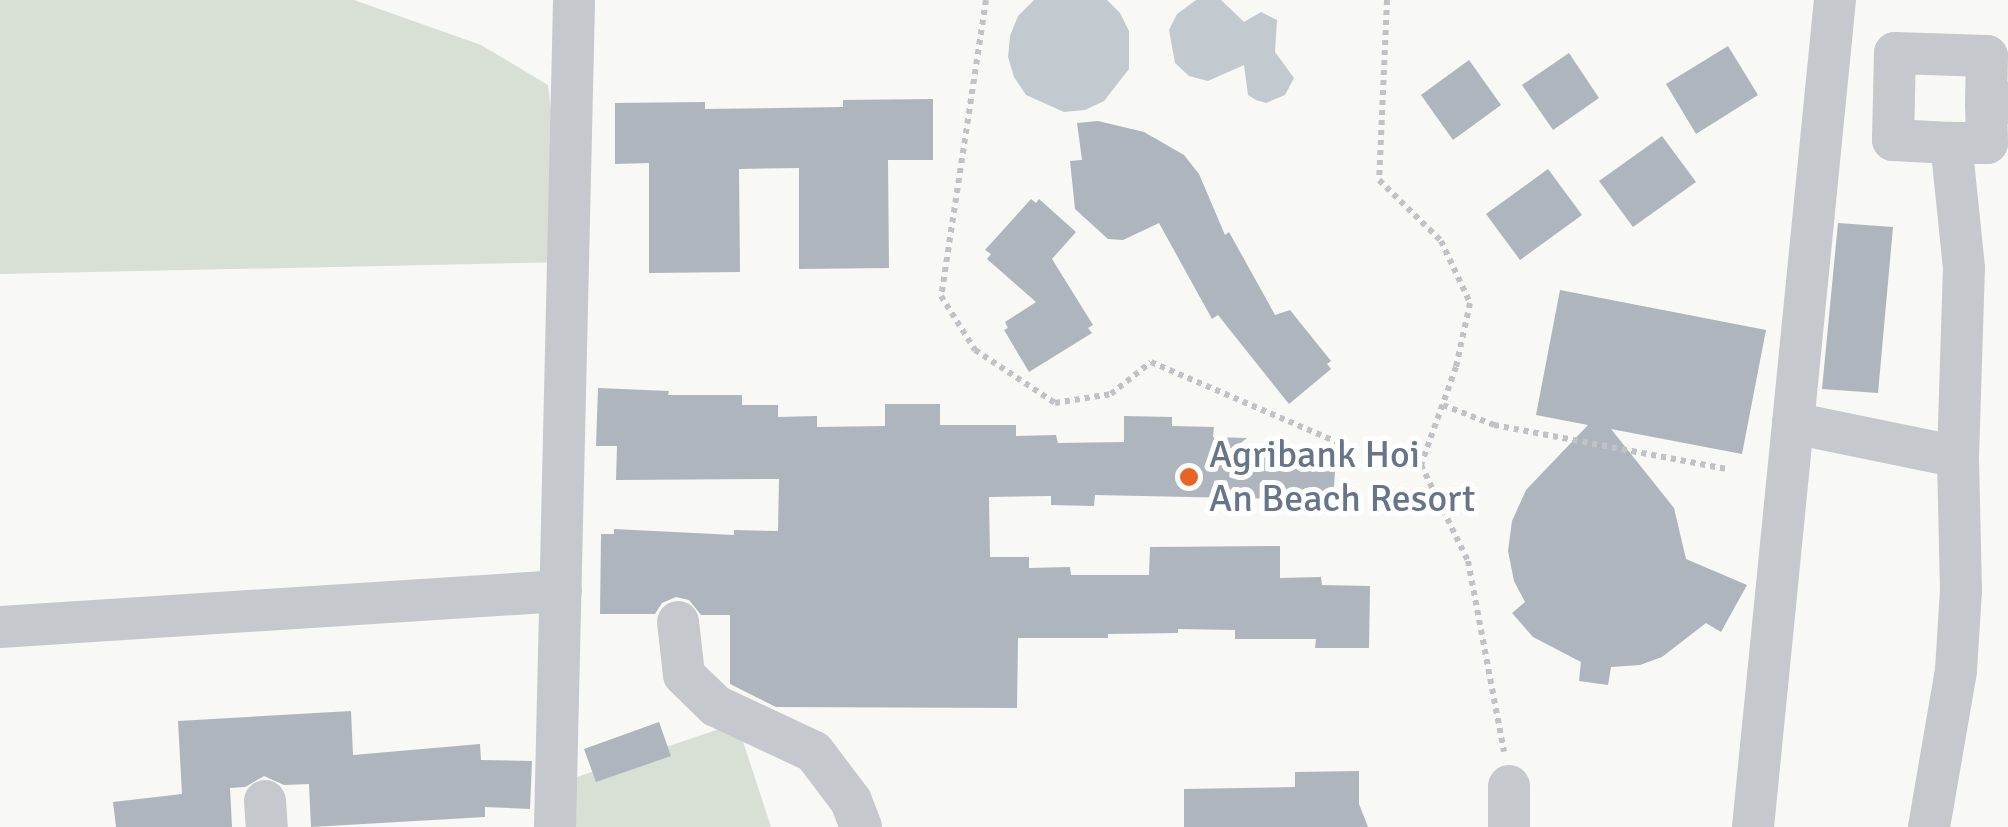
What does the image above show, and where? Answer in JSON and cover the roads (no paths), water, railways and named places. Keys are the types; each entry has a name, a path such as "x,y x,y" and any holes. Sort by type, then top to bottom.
{"street":[{"path":"555,827 574,0"},
{"path":"1753,827 1835,0"},
{"path":"1895,53 1987,56 1997,103 1986,142 1893,140 1894,95 1895,53"},
{"path":"1826,92 1894,95"},
{"path":"1929,827 1956,670 1961,590 1958,457 1964,268 1952,143"},
{"path":"1793,423 1958,457"},
{"path":"0,627 561,591"},
{"path":"678,622 684,676 716,706 814,752 851,801 862,827"}],"place":[{"name":"Agribank Hoi An Beach Resort","path":"1189,477"}]}
